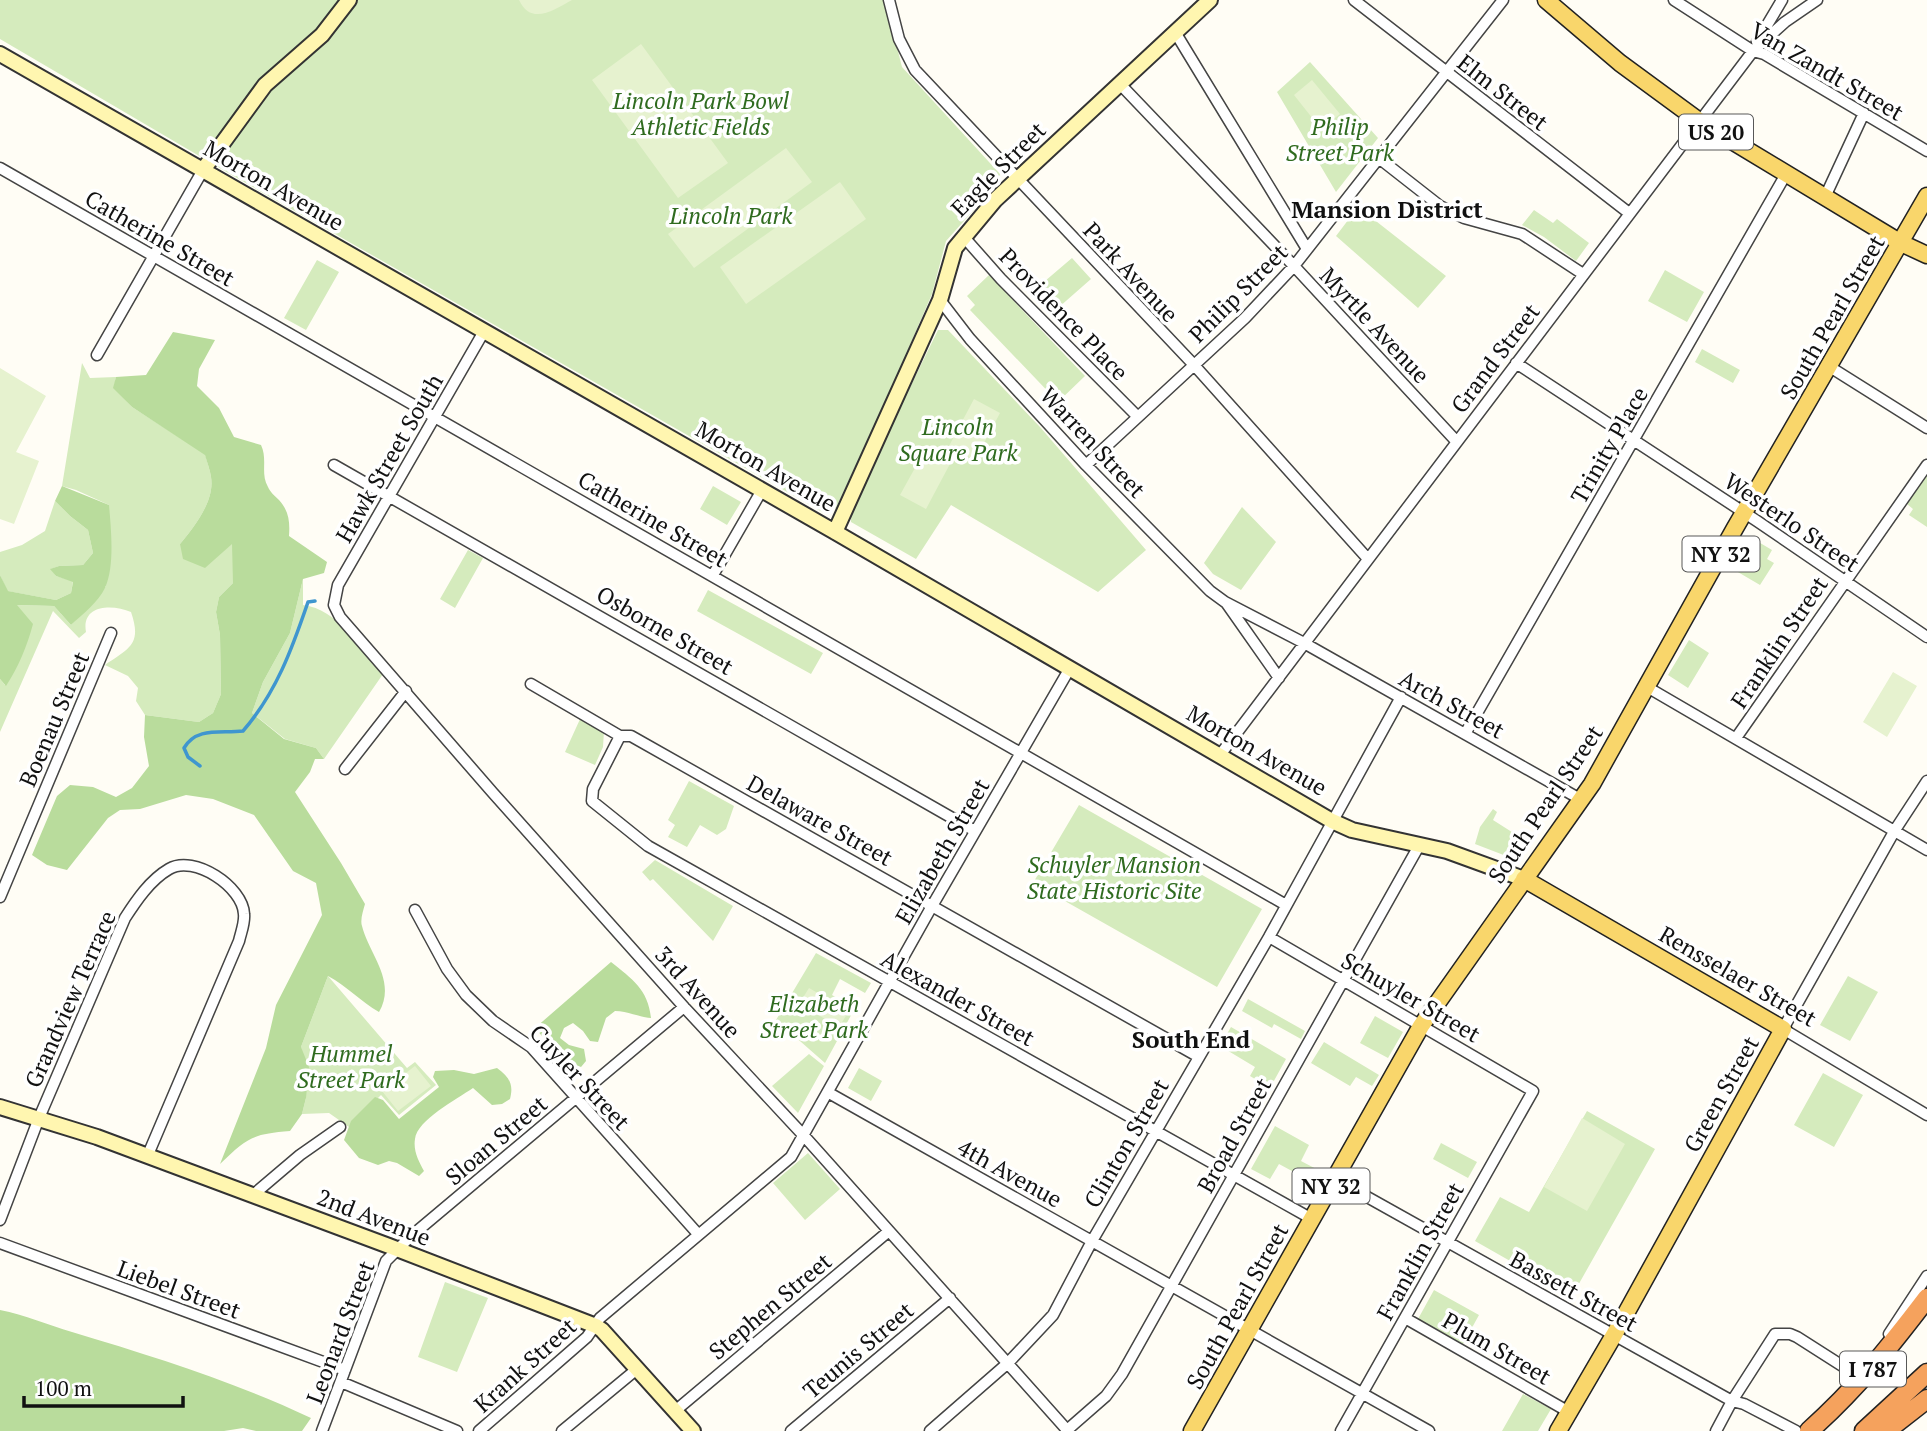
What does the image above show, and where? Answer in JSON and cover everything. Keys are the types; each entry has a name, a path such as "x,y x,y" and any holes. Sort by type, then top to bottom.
{"highway":[{"name":"I 787","path":"1809,1431 1875,1366 1927,1298"},
{"name":"I 787","path":"1864,1431 1927,1373"},
{"path":"1886,1431 1927,1399"}],"main road":[{"name":"US 20","path":"1546,0 1620,63 1699,121 1901,243"},
{"name":"South Pearl Street","path":"1192,1431 1421,1026 1592,784 1927,196"},
{"path":"1901,243 1927,256"},
{"name":"Rensselaer Street","path":"1524,879 1783,1028"},
{"name":"Green Street","path":"1558,1431 1783,1028"}],"street":[{"path":"97,355 203,170 265,85 322,35 349,0"},
{"name":"Park Avenue","path":"889,0 898,39 915,70 1194,365 1368,559"},
{"name":"Eagle Street","path":"835,532 940,300 955,248 963,236 995,200 1210,0"},
{"name":"Elm Street","path":"1354,0 1629,213"},
{"name":"Philip Street","path":"1086,465 1245,318 1294,266 1503,0"},
{"name":"Van Zandt Street","path":"1674,0 1752,51 1764,54 1927,150"},
{"path":"1752,51 1782,0"},
{"name":"Grand Street","path":"1220,755 1752,51 1785,22 1817,0"},
{"path":"1175,32 1307,249"},
{"name":"Morton Avenue","path":"0,54 483,333 835,532 1332,821 1352,830 1420,844 1469,858 1524,879"},
{"name":"Myrtle Avenue","path":"1119,83 1457,442"},
{"path":"1825,197 1864,113"},
{"path":"1380,159 1440,206 1464,218 1522,234 1583,274"},
{"name":"Catherine Street","path":"0,168 1286,905"},
{"name":"Trinity Place","path":"1465,734 1786,174"},
{"name":"Providence Place","path":"963,236 1001,279 1138,417"},
{"name":"Warren Street","path":"940,300 970,339 1086,465 1191,573 1226,602 1304,643"},
{"name":"Hawk Street South","path":"334,605 338,585 483,333"},
{"name":"Westerlo Street","path":"1516,363 1927,637"},
{"path":"1829,367 1927,428"},
{"name":"Osborne Street","path":"334,465 975,831"},
{"name":"Franklin Street","path":"1737,738 1844,580 1927,465"},
{"path":"713,575 762,491"},
{"name":"Warren Street","path":"1226,602 1279,678"},
{"name":"3rd Avenue","path":"334,605 352,630 493,793 1067,1431"},
{"name":"Boenau Street","path":"0,897 111,634"},
{"name":"Arch Street","path":"1304,643 1580,799"},
{"name":"Elizabeth Street","path":"596,1326 600,1318 791,1157 805,1137 932,906 1070,668"},
{"name":"Delaware Street","path":"531,684 620,736 631,736 1199,1057"},
{"path":"1647,687 1927,850"},
{"path":"345,769 406,691"},
{"name":"Clinton Street","path":"930,1431 1008,1363 1053,1315 1156,1129 1269,937 1401,697"},
{"name":"Alexander Street","path":"620,736 593,789 592,802 648,846 1312,1219"},
{"name":"Green Street","path":"1783,1028 1895,830 1927,781"},
{"name":"Broad Street","path":"1067,1431 1106,1396 1122,1374 1420,844"},
{"name":"Grandview Terrace","path":"0,1220 39,1118 125,918 138,897 161,875 178,865 194,865 212,873 239,897 244,912 243,924 239,941 147,1157"},
{"name":"Cuyler Street","path":"415,910 447,969 466,995 493,1021 531,1047 698,1234"},
{"name":"Schuyler Street","path":"1269,937 1533,1091"},
{"name":"Sloan Street","path":"397,1250 684,1007"},
{"name":"Rensselaer Street","path":"1783,1028 1927,1115"},
{"name":"Franklin Street","path":"1341,1431 1533,1091"},
{"name":"4th Avenue","path":"829,1093 1429,1431"},
{"name":"2nd Avenue","path":"0,1107 39,1118 253,1195 596,1326 693,1431"},
{"path":"253,1195 300,1155 340,1127"},
{"name":"Bassett Street","path":"1335,1179 1732,1401 1744,1404 1796,1431"},
{"name":"Stephen Street","path":"675,1411 889,1231"},
{"name":"Liebel Street","path":"0,1243 345,1370"},
{"name":"Leonard Street","path":"322,1431 386,1261 397,1250"},
{"path":"1809,1431 1885,1340 1927,1276"},
{"name":"Teunis Street","path":"791,1431 950,1298"},
{"name":"Plum Street","path":"1405,1318 1569,1412"},
{"name":"Krank Street","path":"479,1431 587,1337 596,1326"},
{"path":"1716,1431 1775,1334 1797,1337 1855,1374"},
{"path":"562,1431 637,1369"},
{"path":"341,1382 457,1431"}],"green space":[{"name":"Lincoln Park","path":"0,0 885,0 902,67 1000,174 998,183 946,241 932,294 891,389 836,508 824,513 230,174 0,39"},
{"path":"519,0 572,0 550,11 536,14 524,8"},
{"path":"641,44 728,163 678,198 592,80"},
{"name":"Philip Street Park","path":"1310,62 1378,138 1336,192 1277,92"},
{"path":"1312,80 1340,114 1321,129 1294,95"},
{"path":"786,148 812,182 694,268 668,234"},
{"path":"840,182 866,219 746,304 720,267"},
{"path":"1358,207 1446,276 1418,308 1336,236"},
{"path":"1534,210 1553,223 1557,219 1589,243 1576,261 1544,237 1522,225"},
{"path":"1072,258 1091,279 1050,315 1031,293"},
{"path":"317,260 339,272 306,330 284,318"},
{"path":"1665,270 1704,292 1687,322 1648,301"},
{"path":"989,275 1085,376 1058,402 970,310 975,305 967,296"},
{"name":"Lincoln Square Park","path":"938,330 948,330 1040,427 1146,550 1098,592 951,505 916,559 851,522 851,515"},
{"path":"173,332 215,340 199,369 197,386 219,408 234,437 261,445 266,482 287,513 289,536 327,562 324,573 303,579 290,633 263,682 252,713 284,739 316,748 324,759 315,759 310,772 295,792 365,904 362,926 380,968 385,989 379,1012 328,976 301,1047 309,1067 302,1114 290,1131 251,1139 220,1164 266,1048 276,1005 322,915 316,883 293,871 254,815 213,799 186,795 140,809 120,810 108,818 67,870 47,865 32,855 57,796 70,785 93,787 116,797 132,788 149,766 144,737 145,715 199,722 213,713 221,694 220,635 216,612 219,597 233,583 232,544 205,568 183,559 180,544 202,513 210,495 211,477 205,455 132,407 113,388 116,377 146,375"},
{"path":"1702,349 1740,370 1733,383 1695,362"},
{"path":"82,363 90,378 116,377 114,388 132,407 205,454 211,477 210,495 202,513 180,544 233,543 233,583 219,597 216,612 220,635 221,694 213,713 199,722 145,715 136,701 138,688 128,676 105,665 132,644 135,631 131,612 108,607 93,611 88,616 86,632 79,638 53,611 0,732 0,679 5,685 16,605 54,606 71,625 106,586 109,505 62,486"},
{"path":"0,368 46,396 16,452 39,461 14,524 0,519"},
{"path":"974,399 1000,413 975,460 949,446"},
{"path":"926,448 951,462 926,509 900,495"},
{"path":"1927,475 1927,527 1909,515 1913,509 1907,504"},
{"path":"62,486 109,505 111,547 108,579 105,588 90,608 71,625 54,606 17,605 33,624 22,656 6,686 0,679 0,575 8,591 56,600 71,593 73,582 56,576 50,569 83,565 93,553 88,530 55,501"},
{"path":"713,486 741,502 727,525 700,509"},
{"path":"55,501 88,530 93,553 83,565 51,569 56,576 73,581 71,593 56,600 7,591 0,575 0,552 22,545 45,531"},
{"path":"1242,507 1276,542 1241,590 1213,574 1204,563"},
{"path":"1750,537 1772,550 1767,559 1774,563 1760,585 1731,568"},
{"path":"468,550 483,558 455,608 440,599"},
{"path":"303,579 303,605 316,608 338,622 383,674 324,759 316,748 285,739 252,713 263,682 290,633"},
{"path":"708,590 823,653 811,674 697,611"},
{"path":"1689,640 1709,653 1688,688 1668,675"},
{"path":"1893,672 1917,686 1887,737 1863,722"},
{"path":"581,717 604,731 603,747 595,765 565,752"},
{"path":"689,781 734,806 726,829 717,835 700,825 687,847 668,837 675,825 668,820"},
{"name":"Schuyler Mansion State Historic Site","path":"1079,805 1262,909 1217,987 1033,883"},
{"path":"1493,809 1497,812 1493,820 1526,841 1514,859 1475,844 1480,827"},
{"path":"655,860 733,906 713,941 653,879 650,881 642,872"},
{"name":"Elizabeth Street Park","path":"816,953 871,983 865,993 840,979 832,995 855,1008 825,1063 776,1020"},
{"path":"611,962 643,992 651,1018 615,1011 606,1018 598,1042 590,1041 573,1023 564,1028 560,1038 569,1045 584,1049 586,1061 581,1067 562,1059 535,1028"},
{"name":"Hummel Street Park","path":"328,976 407,1068 415,1062 436,1085 399,1115 381,1095 349,1127 329,1113 302,1114 306,1098 301,1047"},
{"path":"1848,976 1878,992 1850,1041 1820,1025"},
{"path":"809,988 849,1011 839,1027 799,1004"},
{"path":"1248,999 1305,1031 1301,1039 1274,1024 1272,1028 1242,1011"},
{"path":"1375,1016 1403,1032 1388,1058 1360,1043"},
{"path":"1231,1027 1286,1059 1270,1088 1250,1076 1255,1067 1220,1046"},
{"path":"1324,1042 1379,1075 1372,1086 1356,1077 1350,1086 1311,1063"},
{"path":"809,1054 824,1066 798,1113 772,1086"},
{"path":"415,1066 431,1086 398,1111 382,1091"},
{"path":"497,1068 509,1081 510,1099 502,1104 492,1105 473,1088 430,1117 417,1132 415,1139 418,1160 424,1171 419,1176 397,1163 389,1161 378,1165 359,1158 344,1140 351,1121 375,1097 383,1100 399,1119 439,1087 433,1077 435,1071 454,1070 474,1074"},
{"path":"859,1068 882,1081 871,1101 848,1088"},
{"path":"1823,1073 1863,1095 1834,1147 1794,1125"},
{"path":"1587,1111 1655,1149 1572,1296 1475,1241 1500,1197 1529,1212"},
{"path":"1582,1118 1625,1144 1587,1211 1544,1187"},
{"path":"1275,1126 1309,1145 1301,1161 1322,1172 1316,1184 1279,1164 1270,1179 1251,1169"},
{"path":"1441,1143 1477,1162 1468,1178 1433,1159"},
{"path":"808,1153 840,1189 805,1220 773,1183"},
{"path":"445,1282 488,1298 457,1372 418,1357"},
{"path":"1434,1290 1479,1315 1463,1344 1418,1319"},
{"path":"0,1310 193,1371 252,1392 311,1418 302,1431 256,1431 243,1428 224,1431 0,1431"},
{"path":"1523,1394 1551,1409 1538,1431 1502,1431"}],"waterway":[{"path":"200,766 188,757 184,748 196,736 210,732 243,731 274,686 308,602 315,601"}],"district":[{"name":"Mansion District","path":"1387,209"},
{"name":"South End","path":"1191,1039"}],"park label":[{"name":"Lincoln Park Bowl Athletic Fields","path":"701,113"}]}
